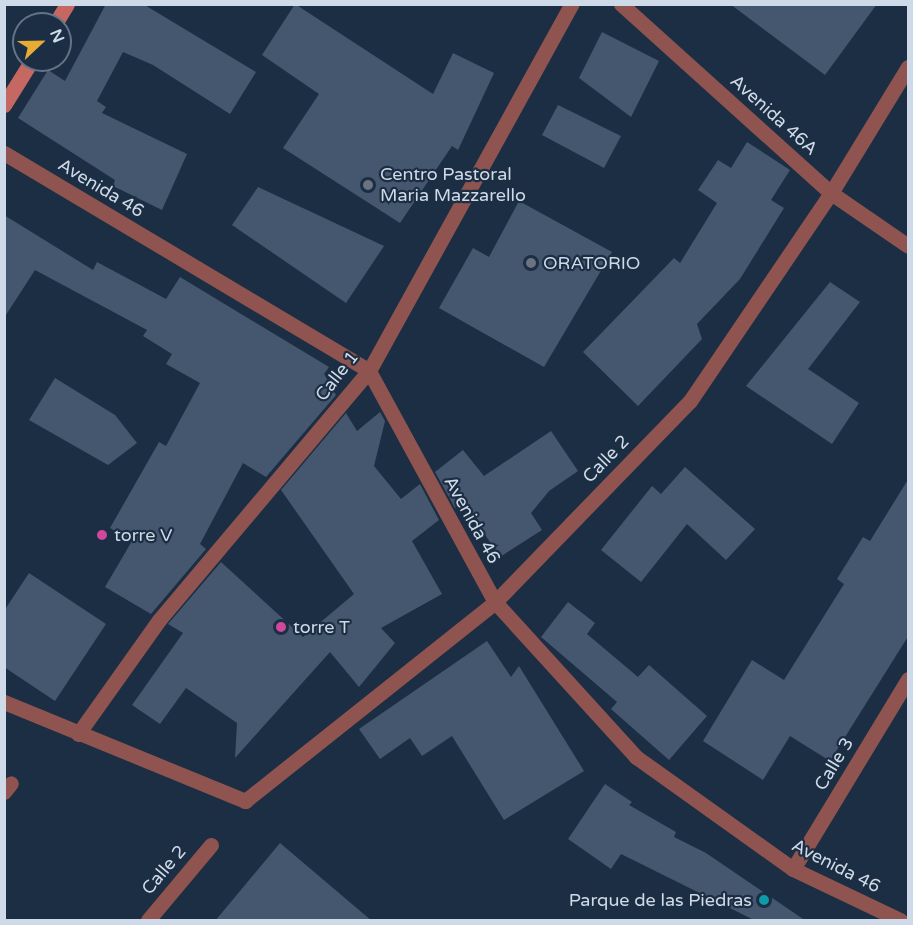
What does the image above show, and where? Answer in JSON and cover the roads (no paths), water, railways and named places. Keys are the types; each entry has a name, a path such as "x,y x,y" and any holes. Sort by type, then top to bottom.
{"street":[{"name":"Calle 1","path":"78,734 159,620 369,371 572,4"},
{"name":"Avenida 46A","path":"621,4 831,193 909,246"},
{"name":"Calle 2","path":"78,734 245,801 495,602 690,401 831,193 909,67"},
{"path":"4,105 25,72"},
{"name":"Avenida 46","path":"4,153 369,371 495,602 636,757 793,869 900,921"},
{"name":"Calle 3","path":"793,869 909,679"},
{"path":"4,702 78,734"},
{"name":"Calle 2","path":"148,921 211,845"}],"place":[{"name":"Centro Pastoral Maria Mazzarello","path":"368,185"},
{"name":"ORATORIO","path":"531,263"},
{"name":"torre V","path":"102,535"},
{"name":"torre T","path":"281,627"},
{"name":"Parque de las Piedras","path":"764,900"}]}
